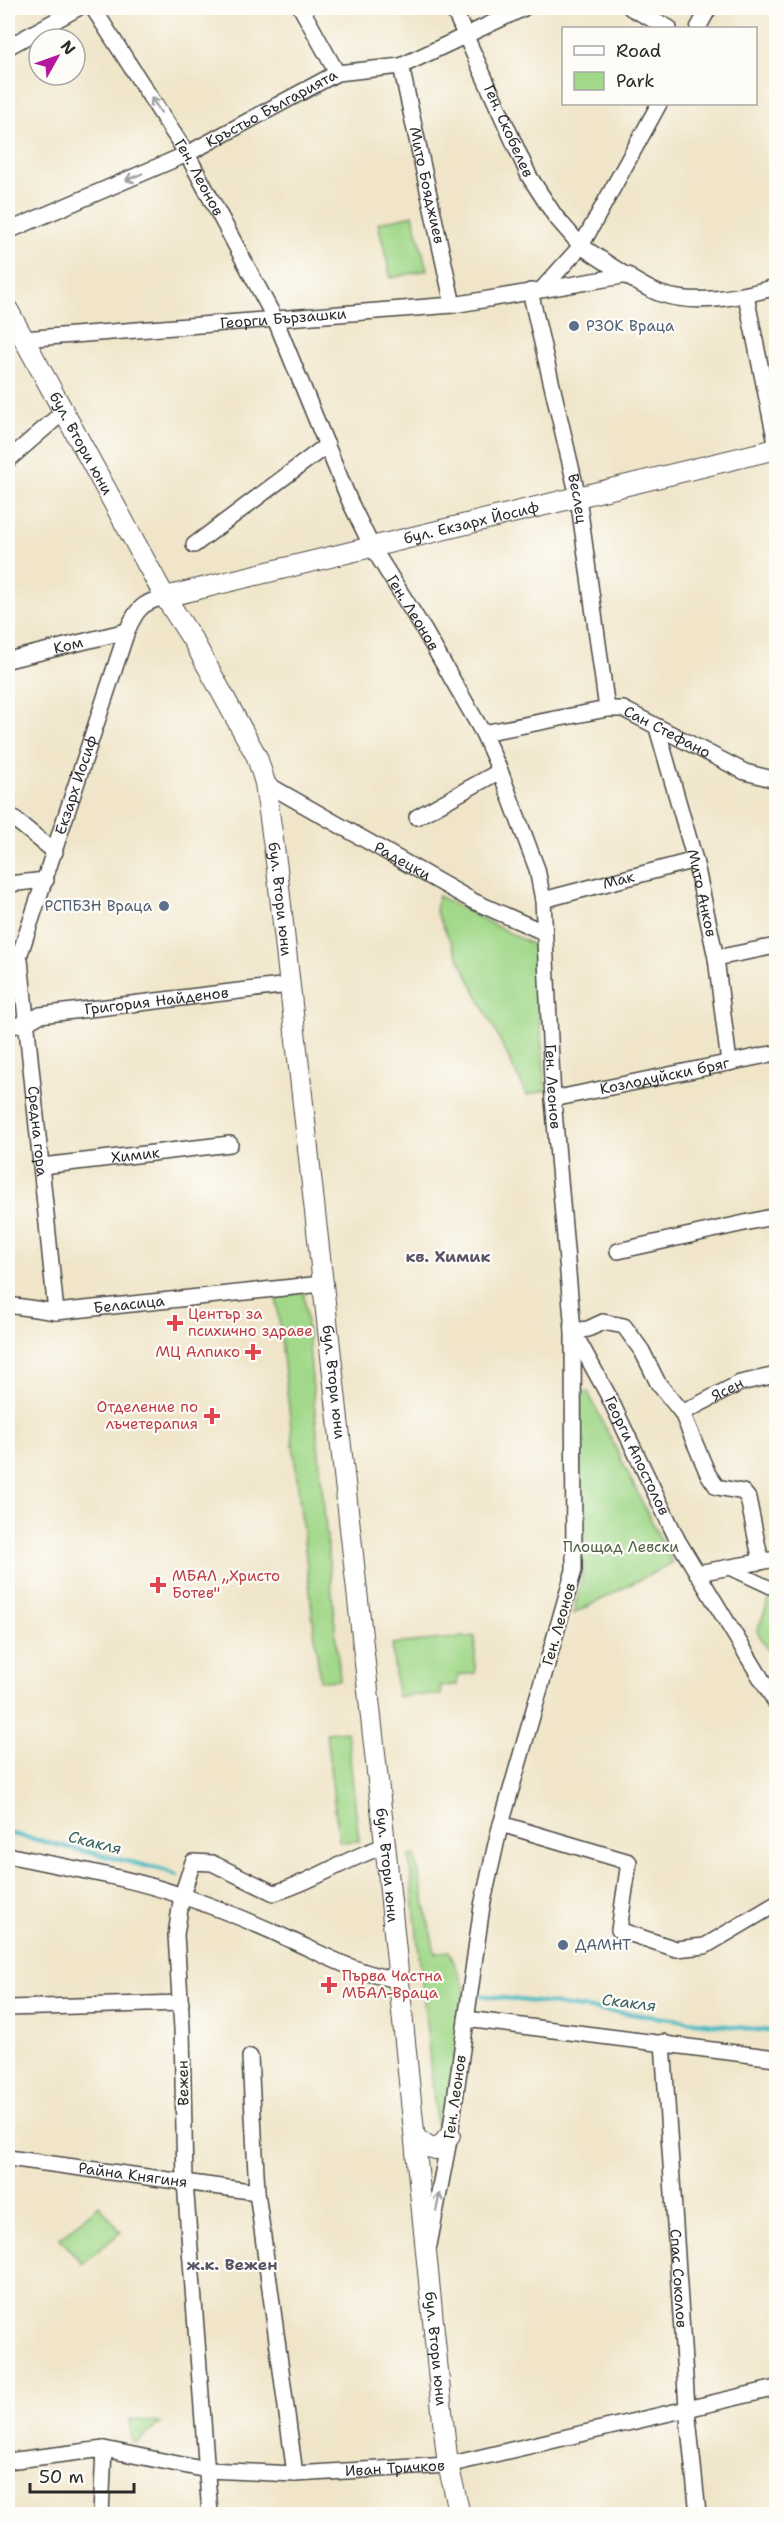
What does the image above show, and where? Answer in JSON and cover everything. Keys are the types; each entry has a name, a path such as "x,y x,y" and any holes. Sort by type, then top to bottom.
{"street":[{"path":"8,47 78,8"},
{"name":"Ген. Леонов","path":"93,8 188,154 275,320 350,502 372,547 424,630 483,733 537,869 543,900 553,1099 573,1331 574,1570 501,1824 482,1906 450,2136 427,2259"},
{"path":"301,8 337,73"},
{"name":"Ген. Скобелев","path":"453,8 529,176 555,216 581,246 661,294 697,300 746,296 777,287"},
{"name":"Кръстьо Българията","path":"8,231 188,154 337,73 401,66 524,8"},
{"path":"631,8 667,27"},
{"path":"699,27 709,8"},
{"name":"Мито Бояджиев","path":"401,66 453,305"},
{"path":"536,290 581,246 658,105"},
{"name":"Георги Бързашки","path":"23,339 453,305 628,275"},
{"name":"Веслец","path":"536,290 578,497 608,709"},
{"path":"746,296 777,442"},
{"name":"бул. Втори юни","path":"8,310 62,413 249,741 265,783 400,1980 448,2465 460,2514"},
{"path":"8,460 62,413"},
{"path":"194,545 327,445"},
{"name":"бул. Екзарх Йосиф","path":"165,597 777,449"},
{"name":"Екзарх Йосиф","path":"8,990 127,631 139,610 149,601 165,597"},
{"name":"Ком","path":"8,660 127,631"},
{"name":"Сан Стефано","path":"483,733 608,709 623,709 745,772 777,780"},
{"name":"Мито Анков","path":"657,728 695,860 716,958 729,1063"},
{"path":"417,817 500,771"},
{"name":"Радецки","path":"265,783 473,902 543,932"},
{"path":"8,814 55,852"},
{"name":"Мак","path":"543,900 695,860"},
{"path":"8,885 46,880"},
{"path":"716,958 777,946"},
{"name":"Средна гора","path":"20,952 56,1312"},
{"name":"Григория Найденов","path":"8,1027 26,1023 40,1015 289,985"},
{"name":"Козлодуйски бряг","path":"553,1099 777,1053"},
{"name":"Химик","path":"42,1166 230,1144"},
{"path":"618,1251 777,1216"},
{"name":"Беласица","path":"8,1305 56,1312 322,1284"},
{"path":"573,1331 588,1329 603,1322 624,1326 642,1351 658,1383 682,1413 708,1474 717,1487 743,1492 748,1498 769,1561 697,1573"},
{"name":"Георги Апостолов","path":"573,1331 609,1395 678,1541 777,1703"},
{"name":"Ясен","path":"682,1413 740,1383 777,1375"},
{"path":"729,1568 777,1590"},
{"path":"501,1824 629,1862 619,1930 676,1949 705,1946 777,1904"},
{"name":"Вежен","path":"210,2514 185,2182 181,2003 176,1935 182,1895 193,1862 212,1863 274,1893 304,1883 360,1854 385,1846"},
{"path":"8,1855 182,1895 291,1940 345,1966 376,1977 400,1980"},
{"path":"8,2008 181,2003"},
{"path":"466,2019 777,2058"},
{"name":"Спас Соколов","path":"663,2042 687,2409 698,2514"},
{"path":"250,2057 257,2192 295,2474"},
{"path":"416,2138 428,2147 436,2149 450,2136"},
{"name":"Райна Княгиня","path":"8,2158 257,2192"},
{"name":"Иван Тричков","path":"8,2461 104,2449 207,2470 295,2474 448,2465 777,2388"},
{"path":"100,2514 104,2449"}],"green space":[{"path":"413,215 427,270 391,278 378,223"},
{"path":"438,896 533,945 546,1090 527,1095 436,912"},
{"path":"304,1293 340,1680 320,1681 276,1295"},
{"name":"Площад Левски","path":"588,1392 672,1563 573,1614 583,1574 578,1393"},
{"path":"776,1583 776,1665 757,1631"},
{"path":"475,1636 475,1673 458,1675 457,1685 440,1686 441,1695 397,1696 392,1644"},
{"path":"347,1731 359,1841 339,1842 326,1733"},
{"path":"415,1855 435,1953 449,1951 465,1988 443,2131 437,2130 409,1856"},
{"path":"99,2205 121,2232 82,2264 60,2238"},
{"path":"130,2419 160,2423 137,2443 132,2442"}],"waterway":[{"name":"Скакля","path":"8,1833 177,1875"},
{"name":"Скакля","path":"479,1995 776,2032"}],"place":[{"name":"РЗОК Враца","path":"574,326"},
{"name":"РСПБЗН Враца","path":"164,906"},
{"name":"Център за психично здраве","path":"175,1323"},
{"name":"МЦ Алпико","path":"253,1352"},
{"name":"Отделение по лъчетерапия","path":"212,1416"},
{"name":"МБАЛ „Христо Ботев\"","path":"158,1585"},
{"name":"ДАМНТ","path":"563,1945"},
{"name":"Първа Частна МБАЛ-Враца","path":"329,1985"}],"district":[{"name":"кв. Химик","path":"448,1256"},
{"name":"ж.к. Вежен","path":"232,2264"}]}
